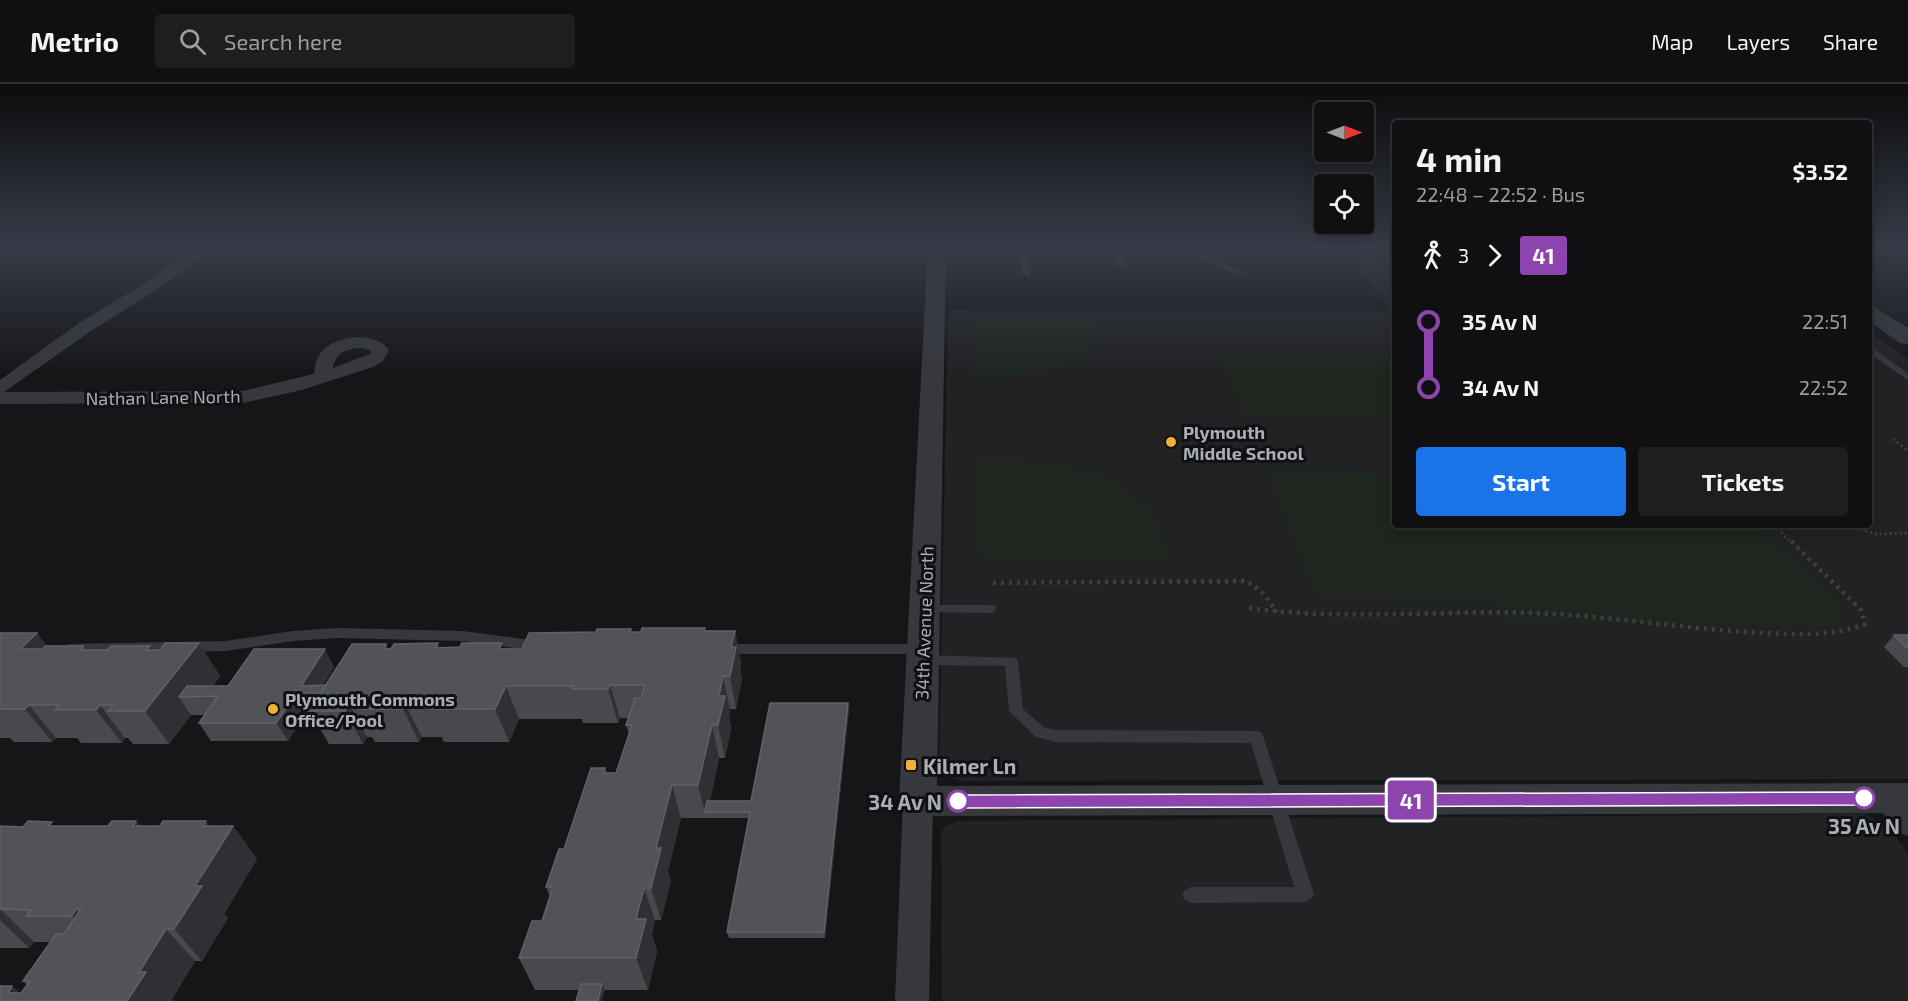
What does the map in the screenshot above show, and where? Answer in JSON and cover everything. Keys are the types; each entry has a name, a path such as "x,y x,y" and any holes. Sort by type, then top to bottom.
{"street":[{"path":"0,388 85,327 148,288"},
{"name":"34th Avenue North","path":"912,1001 936,288"},
{"path":"1874,319 1908,338"},
{"name":"Nathan Lane North","path":"0,398 243,397 296,386 323,375"},
{"path":"918,801 1278,801 1901,806"}],"lane":[{"path":"1872,351 1908,377"},
{"path":"925,609 990,609"},
{"path":"54,650 225,646 293,636 338,633 463,636 550,647"},
{"path":"707,649 924,654 1011,661 1016,711 1041,733 1056,736 1257,737 1305,894 1191,895"}],"path":[{"path":"1893,439 1908,451"},
{"path":"1249,608 1277,613 1341,615 1547,614 1754,632 1829,633 1854,630 1864,624 1861,610 1777,528"},
{"path":"1852,528 1862,533 1895,535 1908,533"},
{"path":"993,583 1247,581 1269,598 1277,613"}],"shaded area":[{"name":"Plymouth Middle School","path":"1374,288 1392,288 1392,528 1872,528 1872,334 1908,359 1908,779 960,781 946,774 939,767 948,310 1390,311"},
{"path":"979,316 1102,316 1101,337 1075,363 1032,374 975,378 971,321"},
{"path":"1392,350 1392,416 1244,416 1216,351"},
{"path":"1020,458 1103,473 1153,508 1173,561 992,561 977,551 973,459"},
{"path":"1266,470 1392,471 1392,528 1763,528 1844,608 1837,626 1501,621 1496,600 1316,599"},
{"path":"1864,814 1875,819 1890,831 1908,852 1908,1001 942,1001 941,832 946,826 958,821"}],"building":[{"path":"642,628 705,628 704,631 735,631 731,647 736,647 730,676 723,676 719,696 725,696 718,725 712,725 698,785 672,785 656,848 661,848 651,888 644,888 636,919 646,919 636,958 519,958 532,921 542,921 553,887 546,887 559,849 564,849 591,768 605,768 603,773 616,773 632,725 626,725 635,698 641,698 645,685 610,685 608,689 572,689 573,686 506,686 495,709 429,709 431,704 405,704 403,709 358,709 360,704 349,704 345,711 309,711 352,644 386,644 383,649 391,649 394,644 438,643 435,648 460,647 462,643 502,643 499,649 522,649 529,633 596,632 597,629 631,629 630,632 641,632"},
{"path":"0,633 37,633 20,649 83,646 80,650 107,650 111,646 150,646 146,650 160,650 165,643 199,643 145,711 108,711 113,705 100,705 96,710 55,710 59,705 29,705 25,709 0,709"},
{"path":"1894,635 1908,635 1908,649"},
{"path":"254,649 325,649 301,686 326,685 319,695 295,696 276,723 199,723 218,696 179,697 187,686 228,686"},
{"path":"770,703 848,703 824,932 727,932 750,812 705,812 707,801 751,801"},
{"path":"28,821 52,822 49,826 108,826 112,821 136,821 133,826 160,826 163,821 206,821 203,826 233,826 195,886 202,886 174,929 166,929 139,972 146,972 127,1001 0,1001 0,986 12,986 8,993 21,993 30,981 23,981 56,934 64,934 81,909 76,909 72,916 27,916 31,910 0,909 0,826 23,827"},
{"path":"581,984 602,984 598,1001 576,1001"}],"bus line":[{"name":"41","path":"958,801 1864,798"}],"place":[{"name":"Plymouth Middle School","path":"1171,442"},
{"name":"Plymouth Commons Office/Pool","path":"273,709"},
{"name":"Kilmer Ln","path":"911,765"},
{"name":"35 Av N","path":"1864,798"},
{"name":"34 Av N","path":"958,801"}]}
